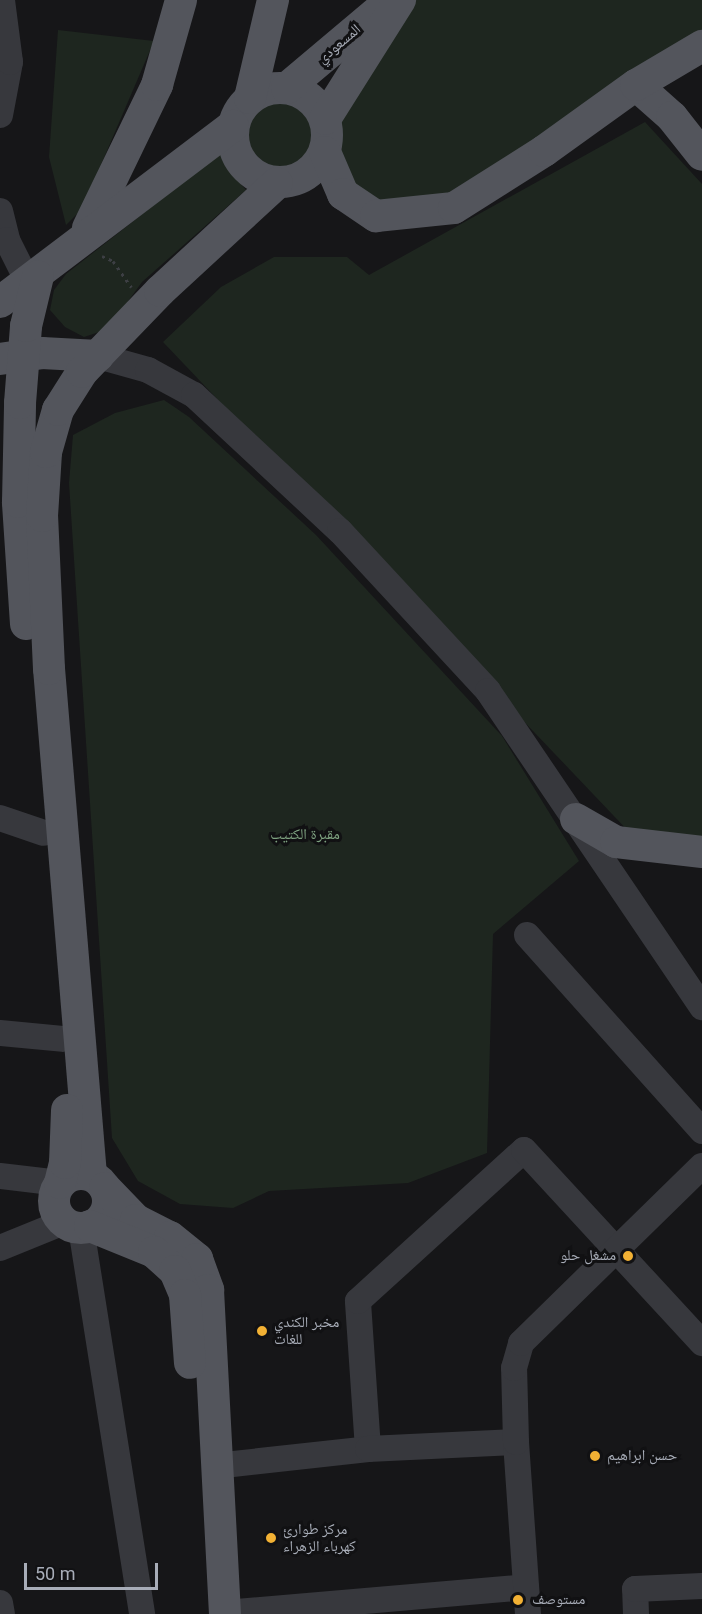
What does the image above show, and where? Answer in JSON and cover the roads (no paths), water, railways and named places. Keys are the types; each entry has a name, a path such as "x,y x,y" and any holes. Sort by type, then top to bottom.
{"main road":[{"path":"0,302 32,290 91,224 157,85 181,0"},
{"path":"70,250 233,126 250,98 273,0"},
{"name":"المسعودي","path":"287,88 391,0"},
{"path":"400,0 325,119 325,152 343,194 376,216 453,208 544,152 636,85 702,46"},
{"path":"636,85 672,117 702,154"},
{"path":"250,98 267,89 287,88 310,98 325,119"},
{"path":"233,126 233,142 243,164 261,179 277,183"},
{"path":"78,1225 106,1211 98,1182 50,681 42,481 51,430 58,410 98,356 130,321 277,183 306,175 325,152"},
{"path":"32,290 43,334 62,353"},
{"path":"32,290 11,358 18,502 63,1039 68,1130 54,1207 78,1225 154,1252 175,1271 185,1295 219,1614"},
{"path":"11,358 62,353 98,356"},
{"path":"0,544 18,502"},
{"path":"576,819 616,842 702,852"},
{"path":"60,1183 74,1174 98,1182 136,1220 170,1237 197,1259 208,1290 219,1614"}],"street":[{"path":"0,108 10,62 2,0"},
{"path":"0,211 7,240 32,290"},
{"path":"98,356 148,370 194,395 340,531 488,691 702,1007"},
{"path":"0,818 44,833"},
{"path":"526,935 702,1131"},
{"path":"0,1034 63,1039"},
{"path":"368,1449 358,1301 524,1150 702,1343"},
{"path":"528,1614 516,1442 514,1368 521,1343 618,1252 702,1166"},
{"path":"0,1176 60,1183"},
{"path":"0,1248 78,1225 142,1614"},
{"path":"215,1466 368,1449 516,1442"},
{"path":"636,1614 635,1589 702,1586"},
{"path":"219,1614 383,1606 526,1587"},
{"path":"0,1603 2,1614"}],"place":[{"name":"مشغل حلو","path":"628,1256"},
{"name":"مخبر الكندي للغات","path":"262,1331"},
{"name":"حسن ابراهيم","path":"595,1456"},
{"name":"مركز طوارئ كهرباء الزهراء","path":"271,1538"},
{"name":"مستوصف","path":"518,1600"}],"park label":[{"name":"مقبرة الكتيب","path":"305,835"}]}
